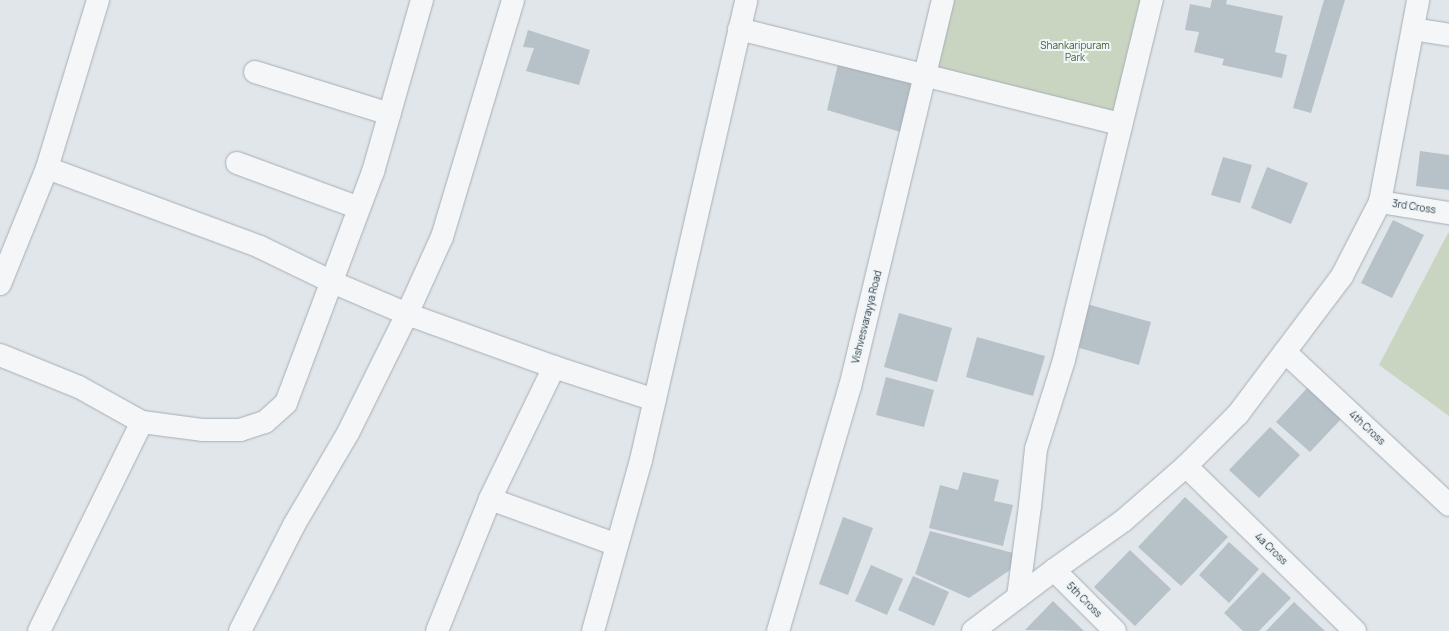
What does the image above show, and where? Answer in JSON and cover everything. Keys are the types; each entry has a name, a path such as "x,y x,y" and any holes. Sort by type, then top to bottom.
{"street":[{"path":"0,284 6,250 47,168 98,0"},
{"path":"0,355 79,387 142,422 210,430 240,430 265,422 286,404 373,172 422,0"},
{"path":"240,631 294,525 348,433 408,314 442,237 513,0"},
{"path":"593,631 641,460 746,0"},
{"name":"Vishvesvarayya Road","path":"778,631 850,388 943,0"},
{"path":"1018,597 1036,449 1064,360 1152,0"},
{"path":"973,631 1054,570 1123,521 1186,466 1238,414 1342,276 1380,202 1418,0"},
{"path":"739,29 1121,124"},
{"path":"1413,29 1449,35"},
{"path":"255,72 390,114"},
{"path":"237,163 359,208"},
{"path":"47,168 260,247 332,282 408,314 554,367 655,400"},
{"name":"3rd Cross","path":"1380,202 1449,213"},
{"name":"4th Cross","path":"1285,352 1449,505"},
{"path":"437,631 490,498 554,367"},
{"path":"39,631 142,422"},
{"name":"4a Cross","path":"1186,466 1355,631"},
{"path":"490,498 617,545"},
{"name":"5th Cross","path":"1054,570 1115,631"}],"green space":[{"name":"Shankaripuram Park","path":"951,0 1141,0 1114,112 934,68"},
{"path":"1449,233 1449,416 1379,365"}],"building":[{"path":"1212,0 1227,0 1226,4 1283,16 1275,52 1287,55 1282,78 1222,65 1224,59 1194,52 1199,32 1185,30 1190,4 1210,8"},
{"path":"1324,0 1345,0 1311,113 1293,108"},
{"path":"528,30 590,50 579,85 526,71 534,48 523,47"},
{"path":"839,60 917,79 904,133 827,110"},
{"path":"1420,151 1449,155 1449,190 1416,186"},
{"path":"1223,157 1252,165 1240,203 1211,195"},
{"path":"1267,167 1308,183 1291,224 1251,208"},
{"path":"1393,220 1424,235 1392,298 1361,283"},
{"path":"1087,304 1151,322 1139,365 1076,347"},
{"path":"899,313 952,328 937,382 884,367"},
{"path":"977,337 1045,356 1033,396 966,377"},
{"path":"886,377 934,390 924,427 876,415"},
{"path":"1308,387 1342,418 1310,452 1276,422"},
{"path":"1270,427 1300,455 1259,498 1229,470"},
{"path":"963,472 999,480 994,501 1013,505 1003,546 929,528 940,485 958,490"},
{"path":"1185,497 1228,537 1181,586 1138,547"},
{"path":"843,517 873,528 848,595 819,584"},
{"path":"930,531 1017,554 1013,568 969,598 915,574"},
{"path":"1229,542 1259,569 1229,603 1199,575"},
{"path":"1130,550 1171,589 1135,626 1094,587"},
{"path":"871,565 903,579 887,615 855,601"},
{"path":"1263,572 1291,598 1259,631 1243,631 1224,613"},
{"path":"913,576 949,592 934,626 898,610"},
{"path":"1053,601 1084,631 1025,630"},
{"path":"1294,602 1325,631 1266,631"}]}
